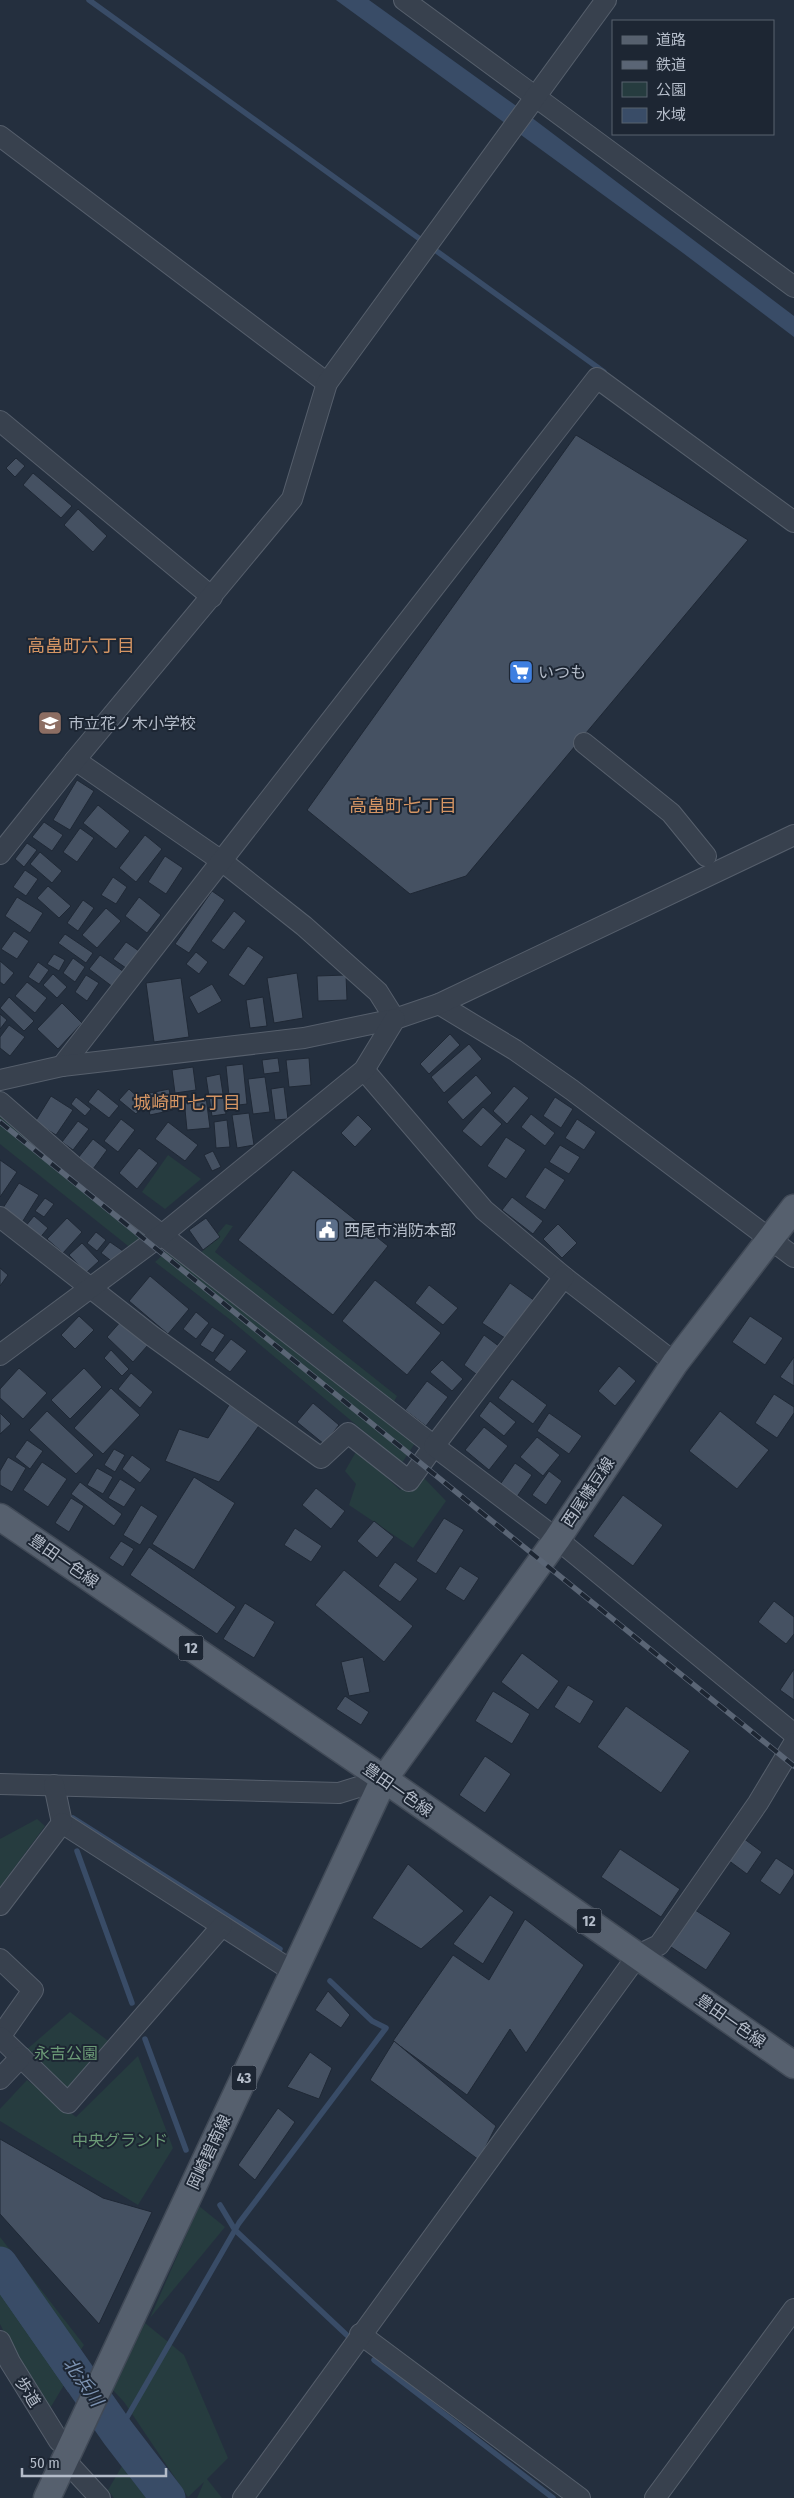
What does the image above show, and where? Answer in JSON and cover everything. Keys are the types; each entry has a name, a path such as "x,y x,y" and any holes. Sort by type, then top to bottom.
{"main road":[{"name":"西尾幡豆線","path":"384,1779 556,1539 675,1363 794,1208"},
{"name":"豊田一色線","path":"0,1516 384,1779 794,2065"},
{"name":"岡崎碧南線","path":"47,2498 67,2445 104,2376 384,1779"}],"street":[{"path":"404,0 794,287"},
{"path":"0,854 75,760 292,499 327,383 606,0"},
{"path":"0,136 327,383"},
{"path":"62,1066 223,862 597,378 794,522"},
{"path":"0,422 212,597"},
{"path":"584,743 672,813 706,856"},
{"path":"75,760 223,862 304,926 378,992 395,1019"},
{"path":"0,1080 62,1066 304,1038 395,1019 439,1004 793,836"},
{"path":"439,1004 515,1050 572,1090 794,1257"},
{"path":"0,1355 163,1234 364,1070 395,1019"},
{"path":"364,1070 484,1210 564,1277 675,1363"},
{"path":"0,1102 78,1170 556,1539 794,1734"},
{"path":"0,1217 88,1288 321,1458 348,1433 409,1481 564,1277"},
{"path":"243,2498 360,2334 638,1955 659,1945 758,1803 794,1743"},
{"path":"0,1784 339,1793 384,1779"},
{"path":"54,1785 62,1823 294,1972"},
{"path":"0,1905 62,1823"},
{"path":"0,1958 33,1990 0,2037 68,2103 222,1926"},
{"path":"0,2079 21,2057"},
{"path":"655,2498 794,2309"},
{"path":"360,2334 580,2498"},
{"name":"歩道","path":"0,2341 10,2362 67,2445 100,2498"}],"green space":[{"path":"0,1110 153,1234 132,1249 0,1144"},
{"path":"168,1155 201,1179 165,1209 142,1192"},
{"path":"226,1224 233,1226 215,1252 397,1396 392,1405 201,1253"},
{"path":"172,1246 417,1440 402,1463 228,1318 155,1262"},
{"path":"357,1450 400,1490 423,1477 446,1501 413,1548 349,1505 356,1484 345,1471"},
{"path":"37,1819 45,1826 0,1887 0,1839"},
{"name":"永吉公園","path":"70,2012 111,2043 66,2095 25,2051"},
{"name":"中央グランド","path":"138,2056 173,2148 138,2205 0,2121 0,2109 27,2080 76,2117"},
{"path":"199,2206 225,2227 150,2318"},
{"path":"0,2237 84,2345 80,2351 0,2249"},
{"path":"0,2284 64,2385 46,2415 0,2324"},
{"path":"145,2323 184,2355 228,2458 207,2479 222,2498 197,2498 204,2482 188,2497 124,2402 113,2390"},
{"path":"122,2466 146,2498 114,2498 108,2490"}],"water":[{"path":"336,0 369,0 515,105 794,316 794,337 683,253"},
{"name":"北浜川","path":"0,2249 82,2361 68,2392 0,2294"},
{"name":"北浜川","path":"120,2414 182,2498 149,2498 109,2444"}],"building":[{"path":"576,435 748,540 466,876 410,894 307,810"},
{"path":"16,458 25,466 15,477 6,468"},
{"path":"33,473 72,506 61,518 23,485"},
{"path":"78,509 107,536 93,552 64,525"},
{"path":"77,780 94,791 70,830 53,820"},
{"path":"98,805 130,831 116,849 83,823"},
{"path":"44,822 63,835 52,851 32,837"},
{"path":"80,828 94,838 77,862 63,852"},
{"path":"145,835 162,849 136,882 119,868"},
{"path":"27,843 37,850 24,867 15,859"},
{"path":"40,852 62,871 52,883 30,864"},
{"path":"165,856 183,868 166,894 148,882"},
{"path":"25,870 38,879 26,896 13,887"},
{"path":"113,877 127,887 116,904 101,895"},
{"path":"48,886 71,906 59,918 37,898"},
{"path":"212,891 225,900 189,953 175,944"},
{"path":"17,897 43,913 30,933 5,916"},
{"path":"139,897 161,915 147,933 125,916"},
{"path":"83,900 94,908 78,931 67,923"},
{"path":"106,908 121,921 97,948 82,935"},
{"path":"234,911 246,921 224,950 211,941"},
{"path":"14,931 29,941 17,959 1,949"},
{"path":"65,934 93,953 86,963 58,943"},
{"path":"126,942 139,951 126,968 113,959"},
{"path":"248,946 264,957 244,986 228,975"},
{"path":"196,952 208,962 199,974 186,964"},
{"path":"54,954 65,960 59,971 47,964"},
{"path":"100,955 124,972 113,987 89,969"},
{"path":"73,958 85,967 75,982 63,973"},
{"path":"0,961 14,973 4,985 0,982"},
{"path":"38,962 49,970 39,984 28,977"},
{"path":"297,973 303,1018 274,1023 267,978"},
{"path":"53,974 67,987 57,998 43,985"},
{"path":"86,975 99,983 87,1001 75,992"},
{"path":"346,975 347,1000 318,1001 317,976"},
{"path":"181,978 189,1037 154,1042 146,983"},
{"path":"27,982 47,998 35,1013 15,996"},
{"path":"212,984 222,1001 198,1014 189,997"},
{"path":"9,997 34,1021 24,1031 0,1008"},
{"path":"263,997 267,1026 250,1028 246,1000"},
{"path":"62,1003 82,1023 58,1049 37,1029"},
{"path":"0,1014 7,1020 0,1029"},
{"path":"9,1025 25,1037 10,1056 0,1048 0,1037"},
{"path":"450,1034 460,1045 429,1074 420,1064"},
{"path":"469,1044 482,1059 444,1093 431,1077"},
{"path":"278,1058 280,1072 264,1074 262,1060"},
{"path":"309,1058 311,1085 289,1087 286,1060"},
{"path":"243,1064 247,1104 230,1106 226,1066"},
{"path":"193,1067 196,1090 175,1093 172,1070"},
{"path":"220,1074 226,1114 212,1116 206,1077"},
{"path":"476,1075 492,1093 463,1120 447,1102"},
{"path":"265,1077 270,1112 253,1114 248,1079"},
{"path":"514,1086 529,1098 507,1124 493,1111"},
{"path":"284,1087 288,1119 275,1120 271,1089"},
{"path":"98,1089 119,1106 109,1118 88,1102"},
{"path":"129,1089 145,1104 136,1114 119,1100"},
{"path":"169,1089 173,1110 150,1115 145,1094"},
{"path":"51,1096 73,1110 56,1135 35,1122"},
{"path":"76,1097 91,1109 85,1116 71,1104"},
{"path":"206,1097 210,1128 187,1130 184,1099"},
{"path":"555,1097 573,1109 561,1128 543,1116"},
{"path":"483,1107 502,1124 481,1147 462,1131"},
{"path":"249,1113 254,1145 237,1148 232,1115"},
{"path":"531,1114 555,1133 545,1146 521,1127"},
{"path":"358,1115 372,1129 355,1147 341,1133"},
{"path":"121,1119 135,1130 118,1152 104,1141"},
{"path":"577,1119 596,1132 584,1150 565,1138"},
{"path":"227,1120 230,1147 216,1148 214,1122"},
{"path":"78,1121 89,1129 73,1150 62,1142"},
{"path":"168,1122 198,1145 185,1161 155,1139"},
{"path":"506,1137 526,1150 506,1179 487,1166"},
{"path":"93,1139 107,1150 93,1169 78,1158"},
{"path":"560,1145 580,1157 569,1174 549,1162"},
{"path":"139,1148 158,1163 137,1189 119,1173"},
{"path":"213,1151 221,1167 212,1171 204,1155"},
{"path":"0,1160 17,1172 0,1197"},
{"path":"545,1167 565,1180 545,1210 525,1197"},
{"path":"293,1170 388,1246 333,1315 238,1240"},
{"path":"19,1183 39,1195 21,1224 1,1211"},
{"path":"512,1197 543,1221 533,1234 502,1210"},
{"path":"45,1198 54,1204 44,1217 35,1211"},
{"path":"34,1216 48,1228 38,1240 24,1228"},
{"path":"67,1218 82,1232 63,1253 47,1239"},
{"path":"206,1218 220,1237 203,1250 189,1230"},
{"path":"558,1224 577,1243 562,1258 543,1239"},
{"path":"96,1232 106,1240 97,1251 87,1243"},
{"path":"110,1242 123,1251 114,1263 101,1253"},
{"path":"82,1243 99,1261 86,1273 69,1255"},
{"path":"0,1268 8,1275 0,1286"},
{"path":"150,1276 189,1309 168,1334 129,1301"},
{"path":"375,1280 441,1333 407,1375 342,1321"},
{"path":"510,1283 535,1301 508,1340 482,1323"},
{"path":"429,1285 458,1308 443,1325 415,1303"},
{"path":"196,1312 209,1323 196,1339 183,1329"},
{"path":"79,1316 94,1330 75,1349 61,1335"},
{"path":"750,1316 783,1338 765,1365 732,1342"},
{"path":"122,1320 148,1345 133,1362 107,1337"},
{"path":"212,1327 225,1335 213,1353 200,1345"},
{"path":"484,1335 500,1347 480,1377 464,1365"},
{"path":"231,1339 247,1351 230,1372 214,1360"},
{"path":"111,1350 129,1369 122,1376 104,1358"},
{"path":"794,1357 794,1386 780,1377"},
{"path":"442,1360 463,1379 452,1391 430,1372"},
{"path":"619,1366 636,1381 615,1406 598,1391"},
{"path":"19,1368 47,1393 23,1419 0,1398 0,1389"},
{"path":"84,1368 102,1387 70,1419 51,1400"},
{"path":"131,1373 153,1392 140,1408 118,1389"},
{"path":"512,1379 547,1405 533,1424 498,1398"},
{"path":"427,1381 448,1397 426,1426 405,1410"},
{"path":"111,1388 140,1415 103,1454 74,1428"},
{"path":"774,1394 794,1407 794,1413 777,1438 755,1423"},
{"path":"490,1401 516,1422 504,1436 479,1416"},
{"path":"231,1402 263,1420 219,1482 165,1461 179,1429 208,1438"},
{"path":"313,1403 339,1425 324,1444 297,1422"},
{"path":"47,1411 94,1455 76,1474 29,1430"},
{"path":"720,1411 769,1450 737,1489 689,1451"},
{"path":"0,1413 11,1424 0,1434"},
{"path":"549,1413 582,1436 569,1454 537,1431"},
{"path":"484,1427 508,1446 489,1470 465,1450"},
{"path":"537,1437 560,1455 543,1476 520,1457"},
{"path":"27,1440 43,1451 30,1469 15,1457"},
{"path":"114,1449 125,1455 115,1472 104,1465"},
{"path":"132,1455 151,1469 140,1483 122,1469"},
{"path":"8,1457 26,1468 12,1492 0,1485 0,1471"},
{"path":"42,1462 67,1479 48,1507 23,1490"},
{"path":"515,1463 532,1475 516,1498 499,1486"},
{"path":"97,1468 113,1477 103,1494 87,1485"},
{"path":"549,1471 562,1481 546,1505 532,1495"},
{"path":"194,1477 235,1503 194,1570 152,1544"},
{"path":"120,1479 136,1489 124,1507 108,1498"},
{"path":"80,1482 122,1514 114,1526 71,1494"},
{"path":"316,1488 345,1511 331,1529 302,1505"},
{"path":"623,1495 663,1525 633,1566 593,1536"},
{"path":"71,1498 84,1506 69,1532 55,1523"},
{"path":"141,1505 158,1516 140,1545 123,1535"},
{"path":"444,1518 464,1530 436,1574 416,1561"},
{"path":"374,1521 394,1537 377,1558 357,1541"},
{"path":"295,1528 322,1546 311,1562 284,1545"},
{"path":"121,1541 134,1549 123,1567 109,1558"},
{"path":"149,1547 236,1607 217,1634 130,1575"},
{"path":"395,1562 418,1579 400,1602 378,1586"},
{"path":"460,1566 479,1578 464,1601 445,1589"},
{"path":"344,1570 413,1626 384,1662 315,1605"},
{"path":"774,1601 794,1617 794,1634 786,1644 758,1622"},
{"path":"245,1603 275,1622 254,1658 223,1639"},
{"path":"522,1653 559,1681 538,1710 501,1682"},
{"path":"363,1657 370,1692 349,1696 341,1662"},
{"path":"794,1669 794,1700 780,1690"},
{"path":"568,1685 594,1701 580,1724 554,1707"},
{"path":"493,1691 530,1714 512,1744 475,1721"},
{"path":"345,1696 369,1712 361,1725 336,1709"},
{"path":"626,1706 690,1751 661,1793 597,1747"},
{"path":"485,1756 511,1774 485,1813 459,1795"},
{"path":"743,1838 762,1852 747,1874 728,1860"},
{"path":"620,1849 680,1889 661,1917 601,1877"},
{"path":"776,1858 794,1870 794,1874 780,1895 760,1881"},
{"path":"408,1864 464,1911 421,1949 372,1918"},
{"path":"490,1895 514,1912 483,1964 453,1944"},
{"path":"692,1908 731,1933 706,1970 668,1945"},
{"path":"525,1919 584,1965 526,2053 510,2029 467,2095 393,2041 453,1955 489,1980"},
{"path":"328,1991 350,2015 341,2028 315,2010"},
{"path":"394,2041 496,2126 479,2160 370,2080"},
{"path":"310,2052 332,2068 319,2099 287,2087"},
{"path":"278,2108 295,2122 255,2180 238,2165"},
{"path":"0,2139 103,2198 152,2212 99,2324 0,2214"}],"waterway":[{"path":"89,0 604,372"},
{"path":"73,1818 280,1949"},
{"path":"77,1851 132,2003"},
{"path":"122,2426 239,2223 386,2028 372,2021 330,1981"},
{"path":"145,2039 186,2150"},
{"path":"220,2205 235,2230 351,2339"},
{"name":"北浜川","path":"0,2264 118,2433 168,2498"},
{"path":"374,2360 553,2498"}],"railway":[{"path":"0,1122 794,1766"}],"place":[{"name":"いつも","path":"521,672"},
{"name":"市立花ノ木小学校","path":"50,723"},
{"name":"西尾市消防本部","path":"327,1230"}],"district":[{"name":"高畠町六丁目","path":"81,646"},
{"name":"高畠町七丁目","path":"403,806"},
{"name":"城崎町七丁目","path":"187,1103"}]}
